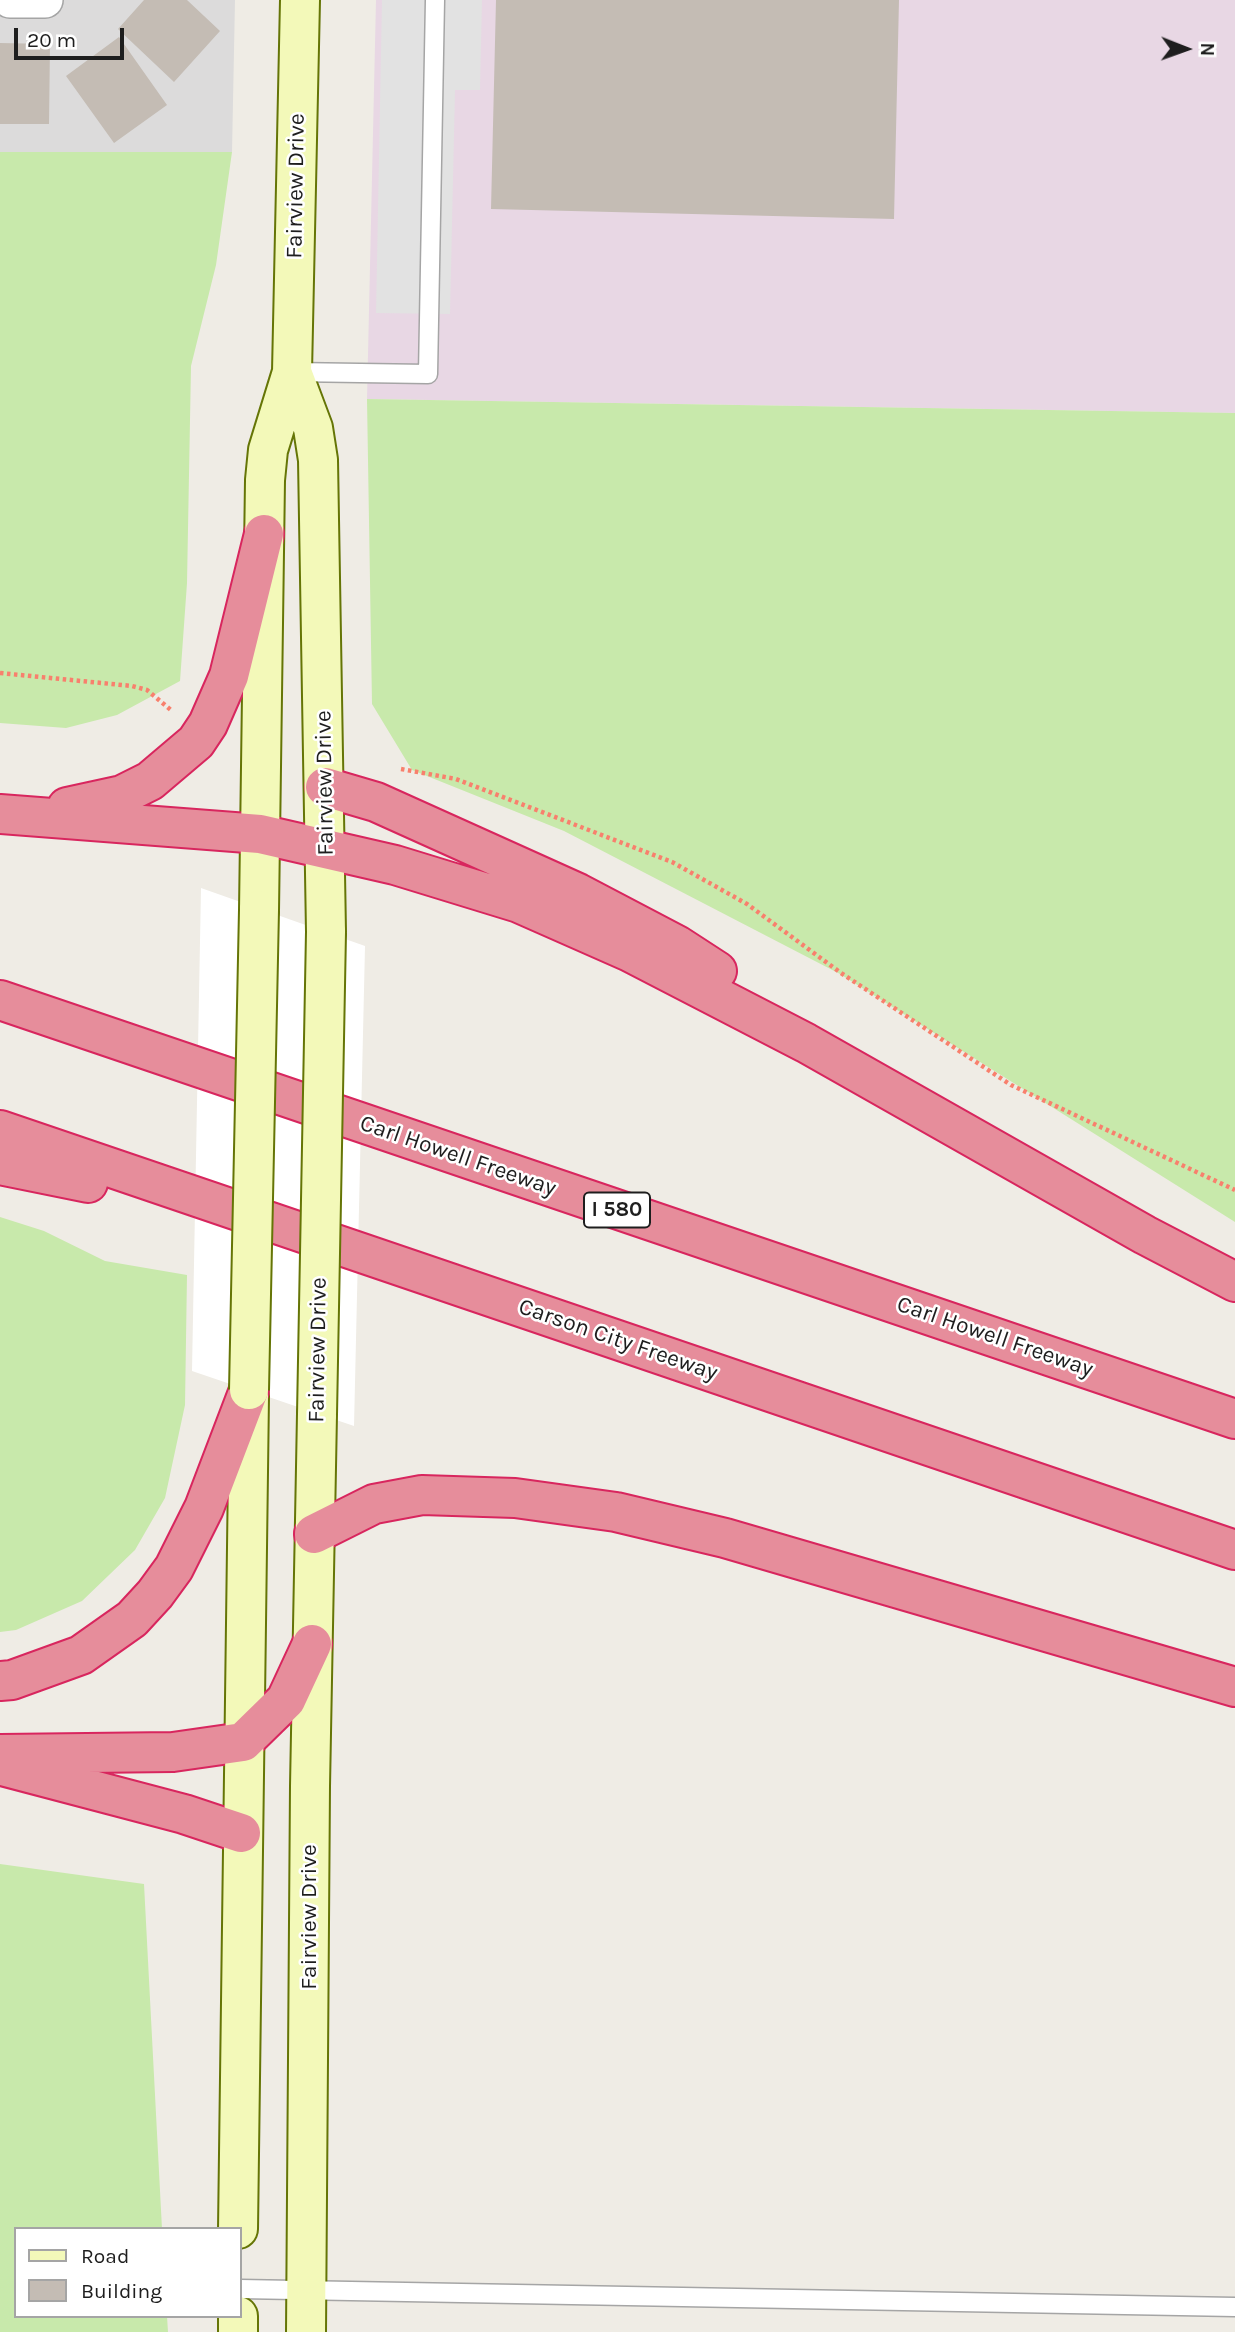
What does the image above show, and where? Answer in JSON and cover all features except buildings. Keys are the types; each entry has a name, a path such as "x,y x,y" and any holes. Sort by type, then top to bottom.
{"highway":[{"path":"0,813 85,805 122,795 150,781 196,742 208,724 229,676 264,534"},
{"path":"325,787 376,802 578,893 644,927 736,984 806,1043"},
{"path":"0,813 260,834 326,848 473,887 541,911 630,952 806,1043 1235,1282"},
{"name":"Carl Howell Freeway","path":"0,1000 1235,1419"},
{"name":"Carson City Freeway","path":"0,1130 1235,1550"},
{"path":"0,1165 105,1186 388,1262"},
{"path":"0,1681 12,1680 81,1655 132,1619 155,1594 174,1568 204,1508 249,1390"},
{"path":"314,1534 374,1504 422,1495 515,1498 616,1512 725,1538 1235,1687"},
{"path":"0,1754 173,1752 243,1742 286,1700 312,1644"},
{"path":"0,1766 184,1814 241,1833"}],"main road":[{"name":"Fairview Drive","path":"239,2227 241,1833 264,534 268,450 292,372 300,0"},
{"name":"Fairview Drive","path":"292,372 313,428 318,460 326,848 312,1644 306,2332"}],"street":[{"path":"10,0 45,0"}],"lane":[{"path":"292,372 428,374 435,0"},
{"path":"242,2289 1235,2306"}],"path":[{"path":"0,673 132,686 147,690 179,717"},
{"path":"394,768 456,779 672,862 747,904 841,973 1011,1085 1235,1190"}],"shaded area":[{"path":"0,0 235,0 232,152 0,152"},
{"path":"376,0 1235,0 1235,413 367,399"},
{"path":"382,0 482,0 480,90 455,90 450,314 376,313"}],"green space":[{"path":"0,152 232,152 216,265 191,366 187,583 180,681 117,715 66,728 0,723"},
{"path":"367,399 1235,413 1235,1222 840,974 564,831 412,770 372,704"},
{"path":"0,1217 44,1231 105,1261 187,1275 185,1405 165,1498 135,1550 82,1601 16,1630 0,1632"},
{"path":"0,1864 144,1884 162,2227 14,2227 14,2318 167,2318 168,2332 0,2332"}],"pier":[{"path":"201,888 365,946 354,1426 192,1371"}]}
